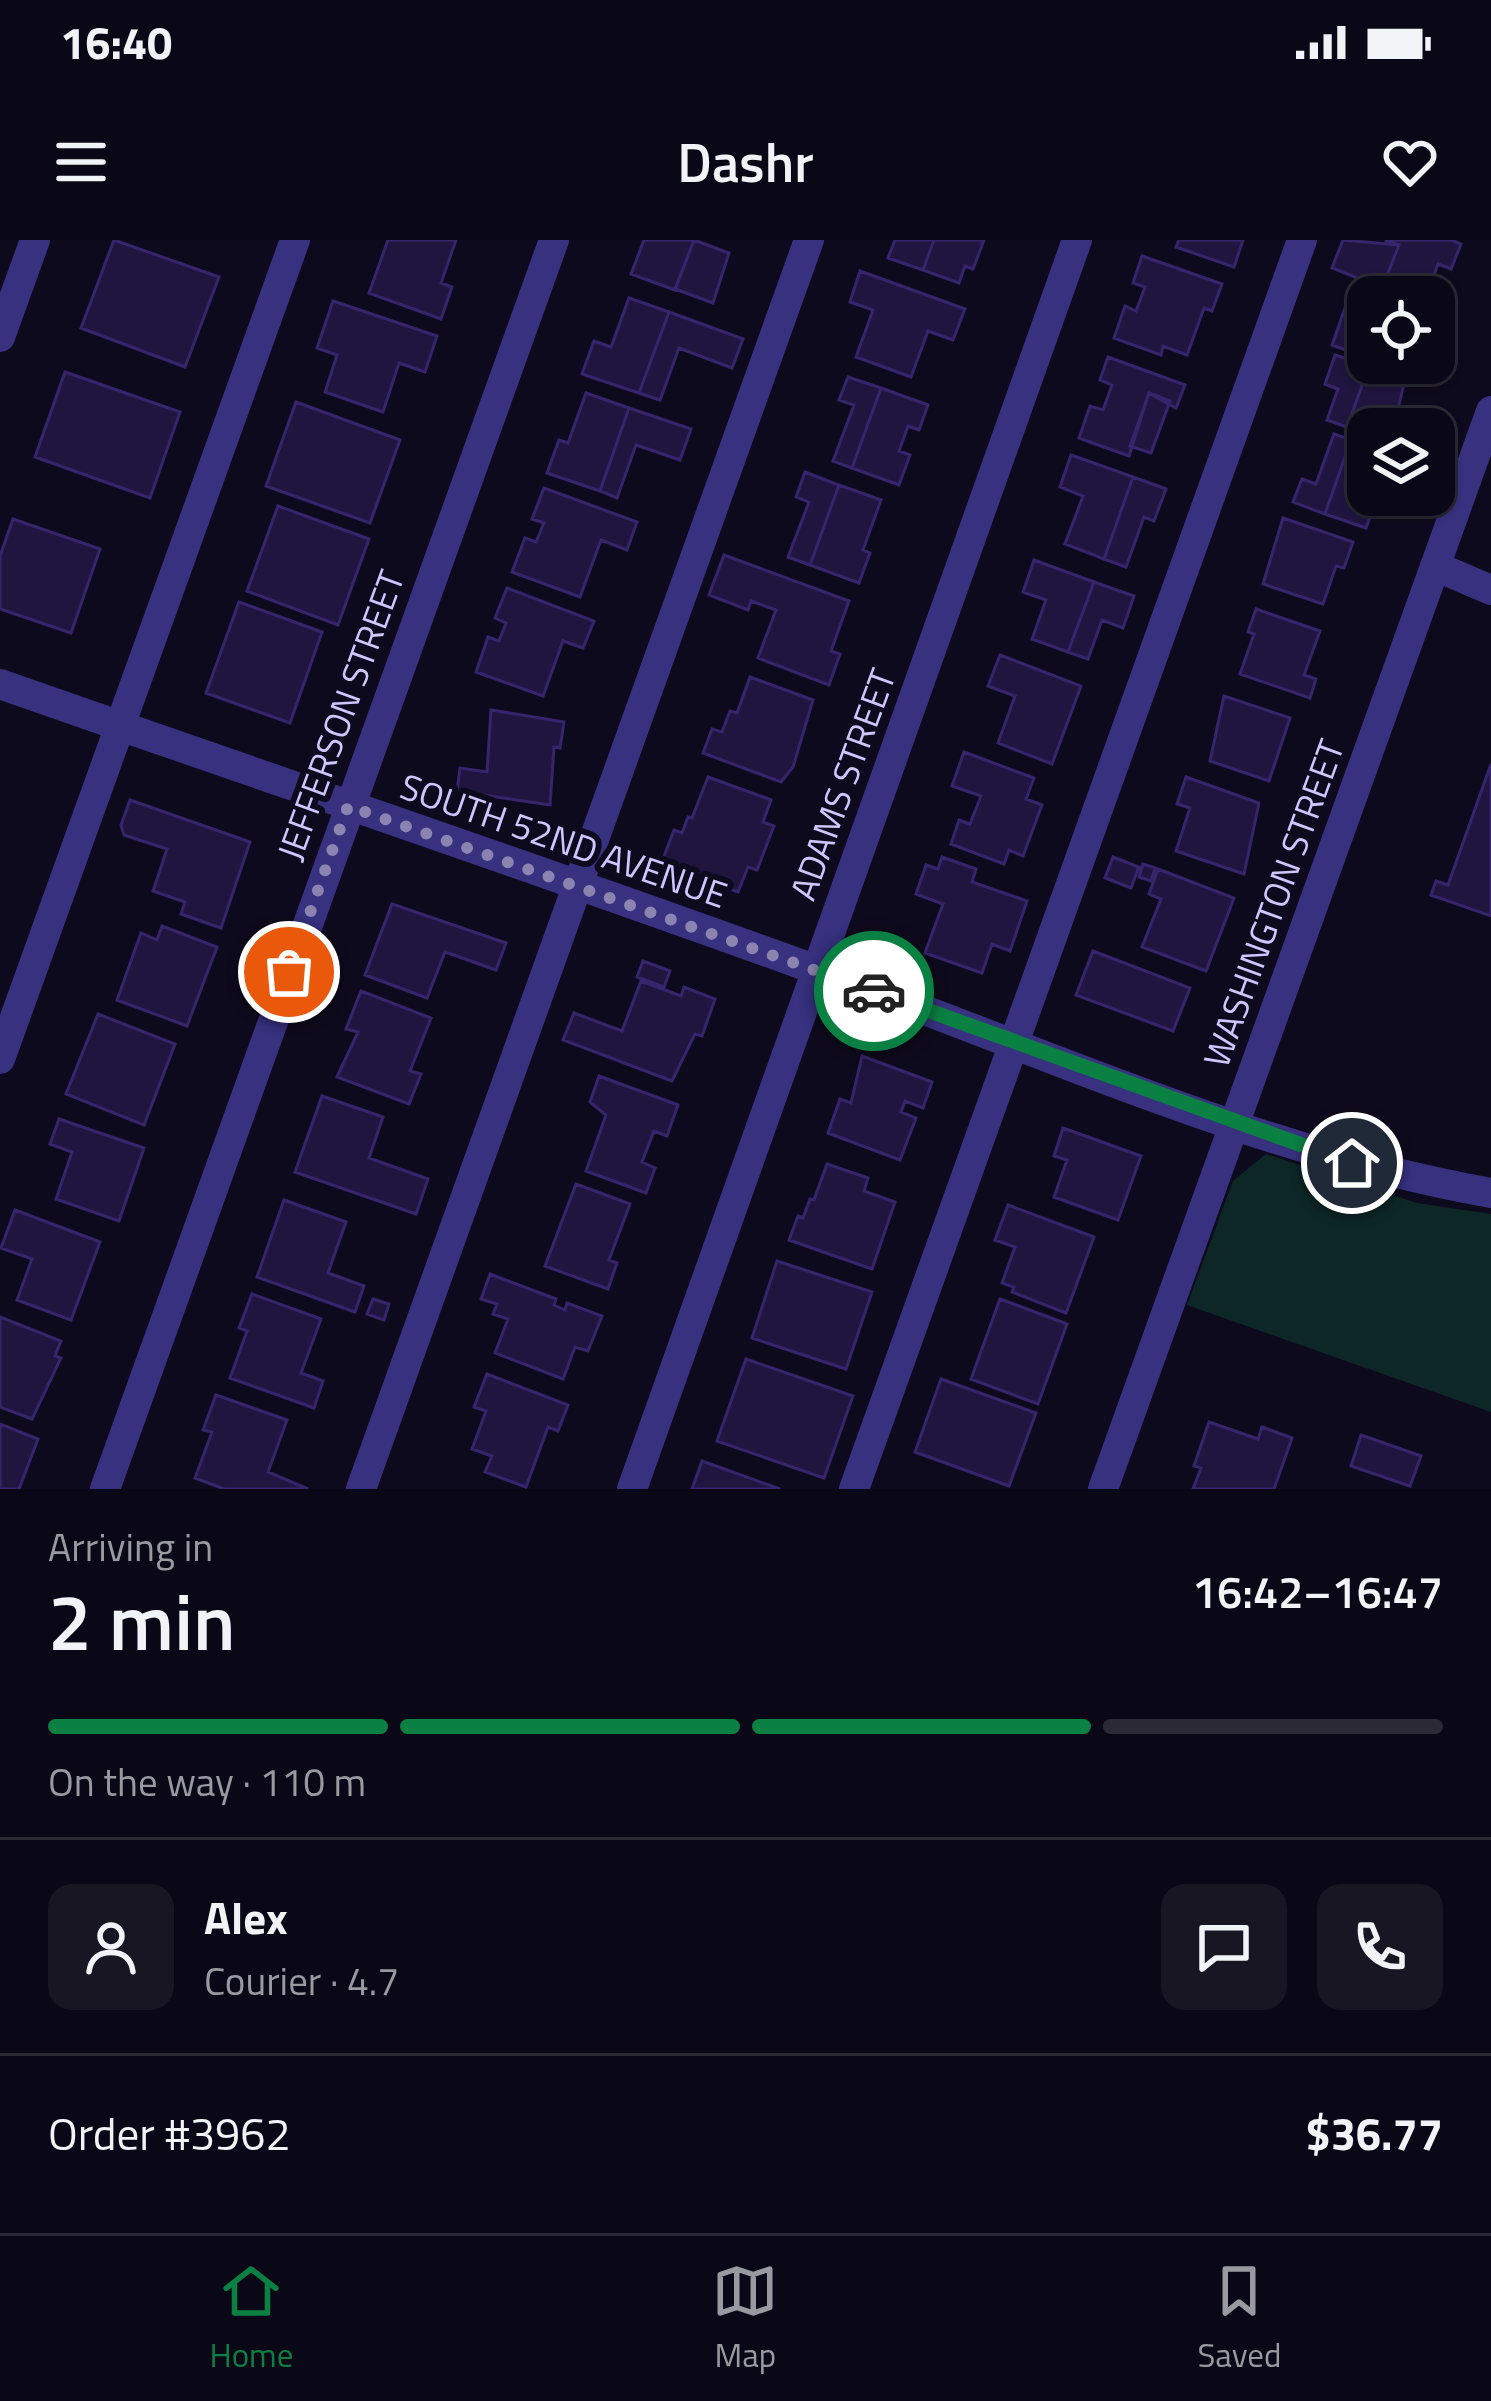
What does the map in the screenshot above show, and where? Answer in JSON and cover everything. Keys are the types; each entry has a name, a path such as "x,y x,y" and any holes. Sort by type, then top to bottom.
{"street":[{"path":"0,337 35,240"},
{"path":"0,1059 295,240"},
{"name":"JEFFERSON STREET","path":"105,1489 554,240"},
{"path":"361,1489 809,240"},
{"name":"ADAMS STREET","path":"632,1489 1077,240"},
{"path":"854,1489 1302,240"},
{"name":"WASHINGTON STREET","path":"1103,1489 1491,411"},
{"path":"1436,566 1491,590"},
{"name":"SOUTH 52ND AVENUE","path":"0,684 817,970 1235,1124 1390,1176 1491,1193"}],"green space":[{"path":"1266,1154 1417,1203 1491,1214 1491,1412 1187,1305 1233,1181"}],"building":[{"path":"114,240 219,277 185,367 81,328"},
{"path":"388,240 456,240 441,283 452,287 441,319 369,293"},
{"path":"644,240 694,240 675,290 631,274"},
{"path":"694,240 729,253 713,303 675,289"},
{"path":"895,240 934,240 923,270 888,258"},
{"path":"934,240 984,240 973,269 965,266 959,283 923,270"},
{"path":"1179,240 1243,240 1234,267 1176,247"},
{"path":"1343,240 1399,245 1387,276 1352,276 1332,268"},
{"path":"1385,240 1461,244 1451,269 1438,264 1434,276 1387,276 1399,245"},
{"path":"1142,256 1222,284 1212,311 1204,308 1187,355 1163,346 1161,355 1114,338 1125,306 1136,311 1145,287 1133,283"},
{"path":"860,271 965,309 953,340 928,331 911,377 856,357 873,310 850,302"},
{"path":"629,298 669,312 639,393 582,374 594,341 611,347"},
{"path":"333,301 437,336 425,372 399,363 383,412 325,392 337,355 317,348"},
{"path":"1345,308 1347,350 1332,345"},
{"path":"669,312 743,339 732,368 679,348 660,400 639,393"},
{"path":"1335,355 1347,359 1347,384 1363,384 1354,408 1347,408 1347,427 1327,420 1338,389 1325,384"},
{"path":"1108,357 1185,385 1176,408 1149,393 1129,456 1079,438 1090,406 1103,410 1112,385 1100,380"},
{"path":"65,372 180,412 150,498 35,457"},
{"path":"848,377 881,388 852,468 833,461 854,405 839,400"},
{"path":"1363,384 1404,384 1398,408 1354,408"},
{"path":"881,388 928,405 919,430 908,426 899,451 910,455 899,485 852,468"},
{"path":"586,393 629,408 600,491 547,473 559,440 568,443"},
{"path":"1149,393 1170,401 1151,453 1130,446"},
{"path":"296,402 400,440 370,523 266,486"},
{"path":"629,408 691,429 680,460 636,445 617,498 600,491"},
{"path":"1334,434 1347,439 1325,514 1293,502 1302,479 1316,484"},
{"path":"1347,451 1347,516 1370,516 1366,528 1325,514"},
{"path":"1071,455 1133,477 1104,559 1065,544 1083,496 1060,487"},
{"path":"805,472 839,485 810,565 788,557 809,502 796,497"},
{"path":"1133,477 1166,489 1154,521 1144,517 1126,567 1104,559"},
{"path":"839,485 881,500 863,550 870,553 859,583 810,565"},
{"path":"544,488 637,522 627,550 601,540 580,597 512,572 525,538 536,542 544,523 532,519"},
{"path":"278,506 369,539 338,625 247,591"},
{"path":"1283,518 1353,542 1344,568 1336,566 1323,604 1263,584"},
{"path":"13,519 100,549 71,633 0,609 0,556"},
{"path":"724,555 849,601 831,651 840,654 829,685 758,658 776,610 751,601 748,610 709,595"},
{"path":"1034,560 1094,582 1068,652 1032,639 1046,600 1023,592"},
{"path":"1094,582 1134,596 1123,628 1102,620 1088,659 1068,652"},
{"path":"507,588 594,621 583,648 563,641 543,696 476,672 488,637 499,641 506,623 495,618"},
{"path":"239,602 322,632 290,723 206,693"},
{"path":"1256,609 1320,631 1304,675 1316,679 1310,698 1240,674 1254,634 1248,632"},
{"path":"1000,655 1081,686 1052,764 998,743 1015,696 988,686"},
{"path":"750,677 813,700 793,767 781,782 703,753 712,729 722,732 730,711 737,713"},
{"path":"1224,696 1290,718 1269,781 1210,761"},
{"path":"491,710 564,722 560,748 554,747 550,805 457,791 460,768 487,772"},
{"path":"964,752 1034,778 1026,799 1042,805 1023,856 1009,850 1004,864 951,844 959,820 970,824 981,796 952,786"},
{"path":"1491,764 1491,916 1431,895 1436,881 1448,885"},
{"path":"708,777 771,800 763,822 774,826 757,870 748,867 738,892 661,864 674,830 682,833 688,817 692,818"},
{"path":"1186,777 1259,803 1244,874 1176,851 1190,808 1177,804"},
{"path":"130,800 250,842 221,928 181,914 185,902 153,891 167,849 124,835 121,825"},
{"path":"942,857 976,869 972,882 1027,901 1010,951 992,944 982,973 925,953 943,904 916,894 926,865 938,869"},
{"path":"1113,857 1139,867 1131,888 1105,878"},
{"path":"1143,864 1155,868 1151,881 1139,877"},
{"path":"1158,869 1234,898 1206,971 1142,947 1161,899 1149,894"},
{"path":"392,904 506,943 496,970 445,952 427,998 365,975"},
{"path":"162,926 217,947 187,1026 117,1000 141,933 157,940"},
{"path":"1093,951 1190,988 1173,1031 1076,995"},
{"path":"643,961 670,971 664,987 637,977"},
{"path":"641,981 681,996 684,987 715,999 702,1036 695,1034 672,1081 563,1040 574,1013 622,1031"},
{"path":"361,991 431,1018 410,1071 421,1074 409,1104 337,1077 358,1032 346,1029"},
{"path":"98,1014 175,1044 144,1125 66,1094"},
{"path":"862,1056 932,1082 923,1108 905,1101 901,1112 916,1118 900,1160 828,1133 840,1099 851,1103"},
{"path":"599,1076 678,1105 667,1136 654,1131 642,1162 655,1168 646,1193 586,1171 606,1115 590,1102"},
{"path":"322,1096 383,1117 369,1158 428,1179 416,1214 295,1172"},
{"path":"59,1119 144,1148 119,1221 56,1199 72,1152 50,1144"},
{"path":"1063,1128 1141,1156 1118,1220 1054,1197 1067,1160 1054,1156"},
{"path":"827,1164 868,1178 864,1191 895,1202 872,1269 789,1240 798,1216 803,1218 810,1199 814,1200"},
{"path":"576,1184 630,1204 609,1260 617,1263 608,1289 545,1266"},
{"path":"284,1200 346,1222 328,1273 364,1286 355,1312 257,1277"},
{"path":"1008,1205 1094,1237 1066,1313 1012,1292 1014,1287 1002,1283 1015,1247 995,1240"},
{"path":"15,1210 100,1242 71,1320 17,1300 32,1259 1,1248"},
{"path":"777,1261 872,1292 846,1369 752,1338"},
{"path":"490,1274 556,1299 554,1305 565,1310 567,1303 602,1316 588,1351 575,1347 563,1379 495,1353 508,1319 493,1314 497,1304 481,1299"},
{"path":"252,1294 321,1319 301,1373 323,1381 314,1408 230,1378 247,1331 239,1328"},
{"path":"373,1299 389,1304 384,1320 367,1314"},
{"path":"1000,1299 1067,1324 1038,1404 971,1379"},
{"path":"0,1317 61,1341 55,1356 61,1358 32,1419 0,1407"},
{"path":"746,1359 853,1396 824,1478 717,1441"},
{"path":"487,1374 568,1405 558,1431 548,1427 526,1487 485,1472 492,1456 472,1449 486,1411 474,1407"},
{"path":"941,1379 1036,1413 1009,1486 915,1452"},
{"path":"216,1395 287,1420 268,1472 308,1489 224,1489 195,1478 212,1432 203,1430"},
{"path":"1209,1422 1258,1439 1262,1427 1292,1438 1274,1489 1193,1489 1201,1468 1194,1466"},
{"path":"0,1424 38,1439 19,1489 0,1489"},
{"path":"1361,1435 1421,1456 1410,1486 1351,1466"},
{"path":"702,1461 780,1489 692,1489"}],"way so far":[{"path":"289,972 348,806 874,991"}],"route":[{"path":"874,991 1352,1163"}]}
